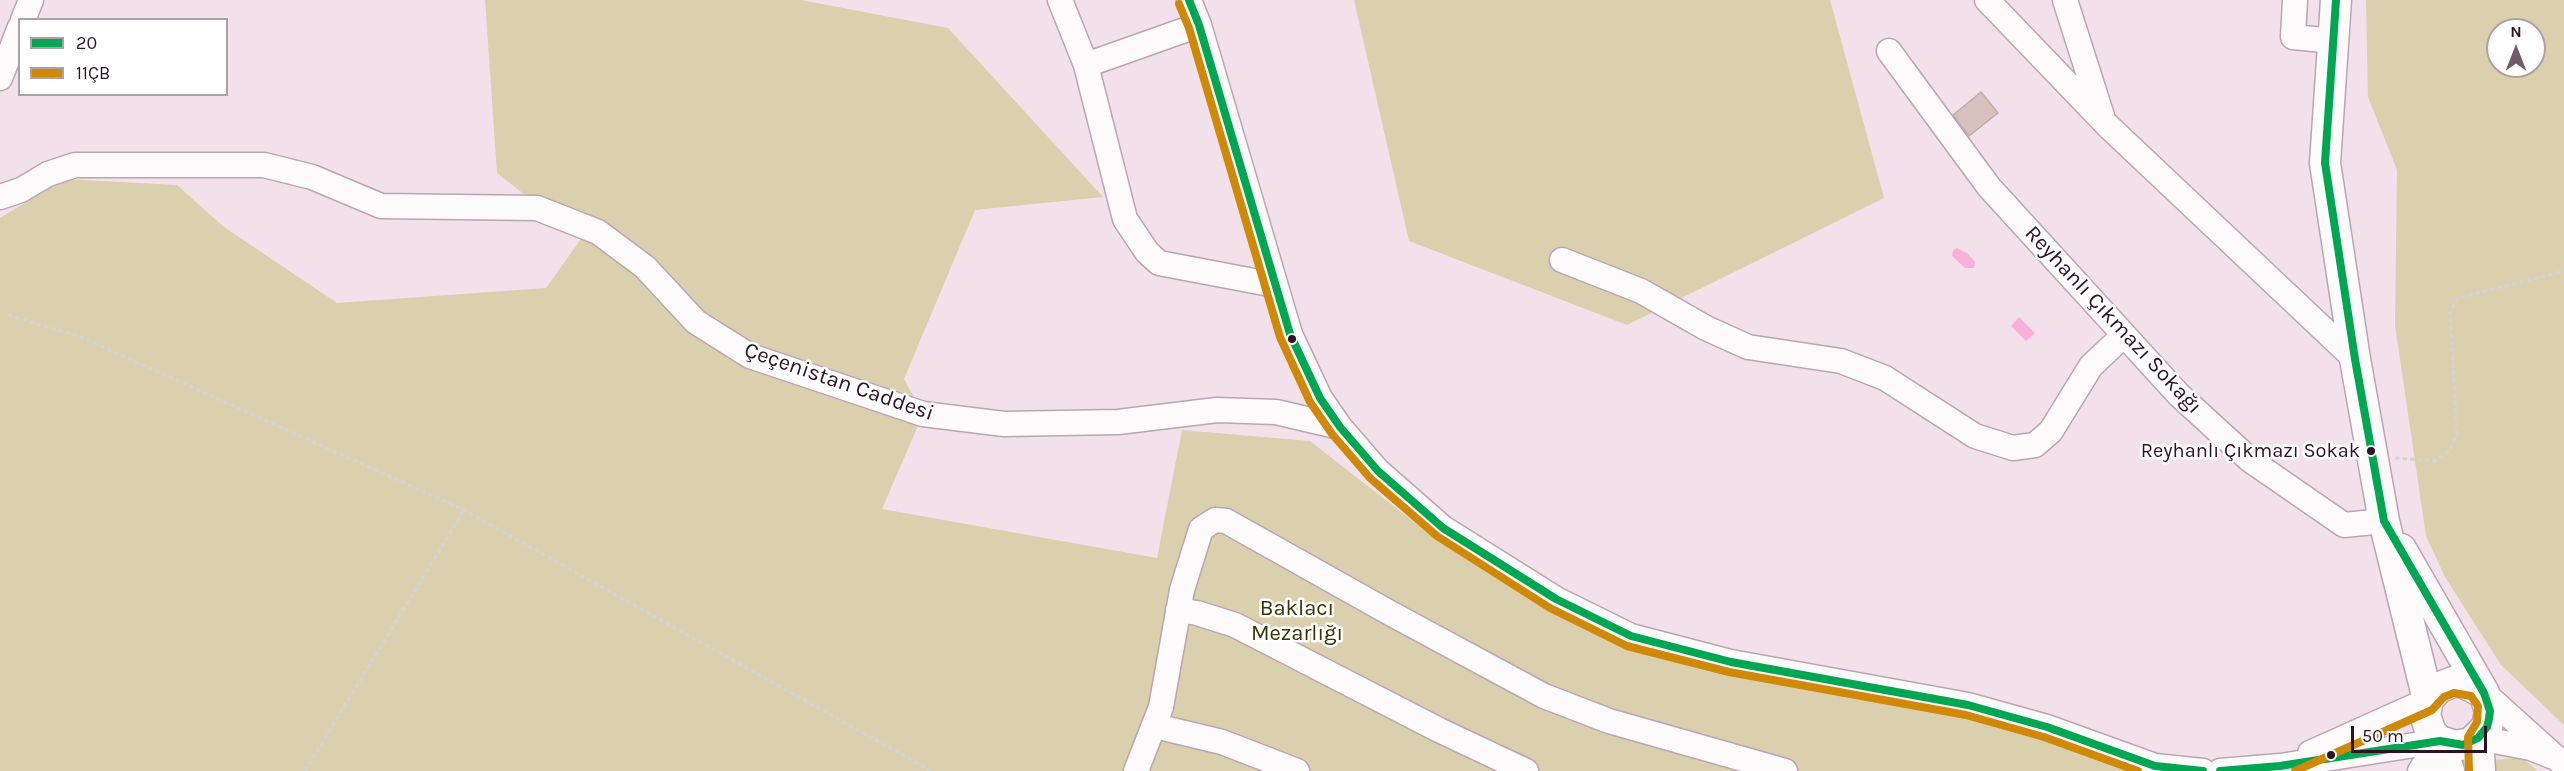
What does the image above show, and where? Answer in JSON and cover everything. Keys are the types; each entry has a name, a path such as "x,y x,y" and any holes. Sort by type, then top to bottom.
{"main road":[{"path":"2336,0 2325,164 2355,359 2384,521 2428,700 2425,715 2430,730 2440,741 2463,745 2478,738 2487,727 2488,704 2484,693 2384,521"},
{"path":"2428,700 2438,688 2453,682 2475,686 2484,693"},
{"path":"2478,738 2480,771"},
{"path":"2440,741 2449,771"}],"street":[{"path":"24,18 31,0"},
{"path":"1060,0 1086,64 1125,219 1147,252 1160,263 1275,285"},
{"path":"1189,0 1199,26 1290,334 1320,398 1340,428 1378,471 1443,528 1556,599 1630,636 1731,662 1968,705 2047,727 2155,766 2203,771"},
{"path":"1987,0 2103,121 2355,359"},
{"path":"2065,0 2103,121"},
{"path":"2282,30 2283,0"},
{"path":"2295,0 2293,37 2334,41"},
{"path":"1086,64 1199,26"},
{"path":"0,78 18,32"},
{"name":"Reyhanlı Çıkmazı Sokağı","path":"1889,51 1989,187 2179,395 2250,460 2344,525 2384,521"},
{"name":"Çeçenistan Caddesi","path":"0,197 21,190 48,174 75,165 264,165 312,177 381,206 537,208 598,232 645,267 696,322 750,356 923,414 1004,424 1118,422 1217,410 1276,412 1340,428"},
{"path":"1562,260 1641,291 1706,328 1748,347 1841,361 1885,378 1976,436 2013,448 2035,445 2051,431 2091,366 2124,335"},
{"path":"1136,771 1161,707 1178,610 1201,529 1215,520 1226,521 1544,696 1609,721 1785,771"},
{"path":"1178,610 1197,613 1235,625 1438,730 1526,771"},
{"path":"2484,693 2561,762"},
{"path":"2280,766 2428,700"},
{"path":"1155,726 1222,742 1297,771"},
{"path":"2478,738 2531,748 2561,762"},
{"path":"2220,771 2280,766 2440,741"},
{"path":"2420,771 2440,741"}],"path":[{"path":"2372,457 2435,460 2450,450 2457,433 2450,313 2458,298 2564,271"},
{"path":"8,315 81,337 464,510 931,771"},
{"path":"305,771 464,510"}],"green space":[{"name":"Baklacı Mezarlığı","path":"485,0 801,0 948,28 1103,197 975,210 904,379 923,414 882,509 1157,558 1182,430 1310,441 1441,543 1633,649 1972,712 2133,771 0,771 0,218 65,179 177,185 224,227 337,303 546,288 581,239 497,173"},
{"path":"1354,0 1830,0 1884,198 1627,325 1409,241"},
{"path":"2366,0 2564,0 2564,725 2501,665 2445,577 2426,536 2395,325 2397,170 2368,97"},
{"path":"2521,757 2538,771 2496,771 2494,760"}],"shaded area":[{"path":"1957,248 1968,254 1975,262 1974,268 1965,268 1952,256 1953,250"},
{"path":"2019,317 2035,333 2026,341 2011,326"}],"building":[{"path":"1981,92 1998,113 1969,136 1953,115"}],"transit line":[{"name":"20","path":"1189,0 1199,25 1290,334 1320,398 1340,427 1378,471 1443,528 1556,599 1631,636 1731,662 1968,705 2047,727 2155,766 2203,771"},
{"name":"20","path":"2220,771 2280,766 2440,741 2463,745 2478,738 2487,727 2489,719 2490,711 2484,693 2384,521 2355,359 2325,163 2336,0"},
{"name":"11ÇB","path":"1179,4 1189,28 1280,337 1310,402 1332,434 1370,478 1437,536 1550,608 1627,646 1729,672 1966,715 2044,737 2138,771"},
{"name":"11ÇB","path":"2295,771 2432,710 2444,697 2454,693 2471,696 2478,706 2477,722 2468,737 2469,771"}],"place":[{"name":"Reyhanlı Çıkmazı Sokak","path":"2371,451"}]}
